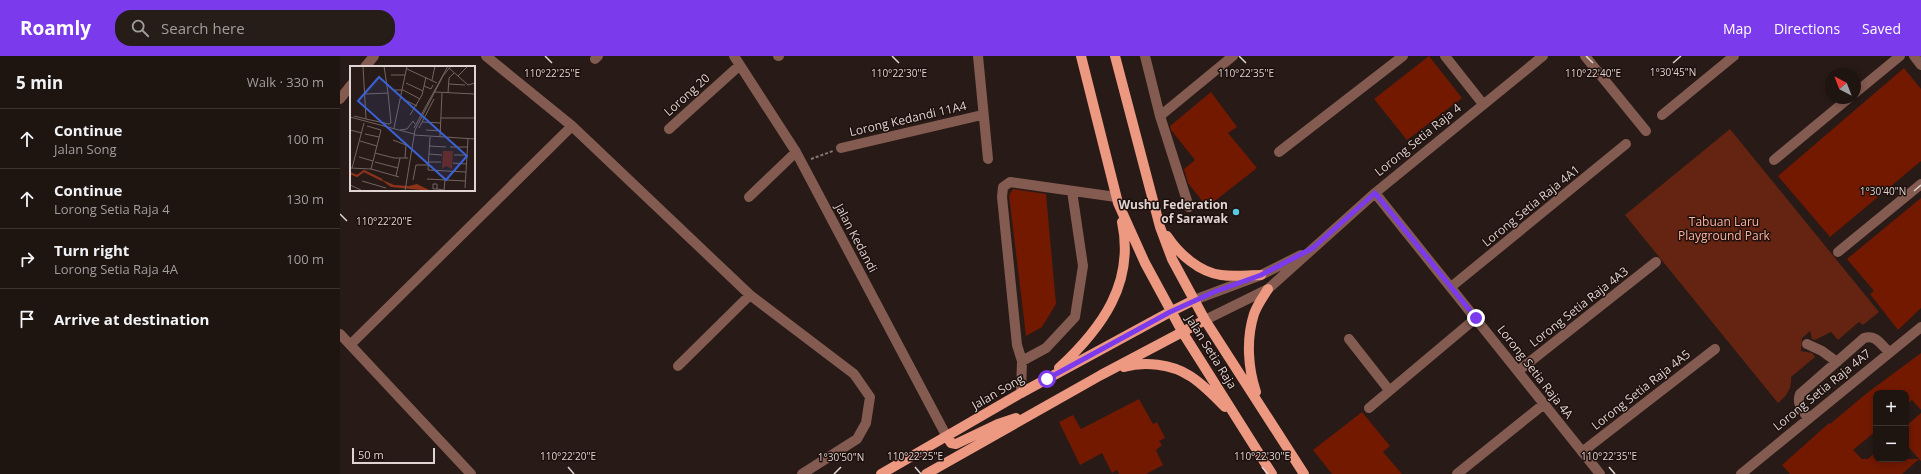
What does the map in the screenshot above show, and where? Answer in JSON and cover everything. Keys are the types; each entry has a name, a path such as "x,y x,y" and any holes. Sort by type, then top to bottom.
{"main road":[{"name":"Jalan Setia Raja","path":"1081,56 1117,200 1145,263 1170,312 1272,474"},
{"name":"Jalan Setia Raja","path":"1115,56 1160,227 1172,259 1206,320 1304,474"},
{"path":"1047,379 1081,348 1093,334 1116,294 1124,266 1126,241 1117,200"},
{"path":"1160,227 1183,255 1198,266 1220,275 1261,275"},
{"path":"1261,406 1249,367 1249,350 1254,315 1268,289"},
{"name":"Jalan Song","path":"881,474 1021,393 1194,300"},
{"path":"926,474 1101,375 1206,320"},
{"path":"1101,375 1127,366 1145,364 1168,367 1190,375 1238,420"},
{"path":"947,437 951,443 956,444 998,424 1038,410"}],"street":[{"path":"366,66 374,56"},
{"path":"486,56 572,126 750,295 854,374 870,397 866,423 857,439 802,474"},
{"name":"Jalan Kedandi","path":"734,56 796,152 947,437"},
{"path":"978,56 982,115 988,159"},
{"path":"1145,56 1160,116 1189,207"},
{"path":"1160,116 1233,56"},
{"path":"1279,152 1403,56"},
{"path":"1445,56 1483,104"},
{"name":"Lorong Setia Raja 4","path":"1206,320 1268,289 1375,193 1543,56"},
{"path":"1585,56 1646,131"},
{"path":"1662,116 1734,56"},
{"path":"1861,88 1900,56"},
{"path":"1914,56 1921,65"},
{"name":"Lorong 20","path":"669,129 740,65"},
{"path":"340,99 350,86"},
{"path":"1774,160 1842,104"},
{"name":"Lorong Kedandi 11A4","path":"841,148 982,115"},
{"path":"351,344 572,126"},
{"name":"Lorong Setia Raja 4A1","path":"1451,287 1626,144"},
{"path":"749,197 796,152"},
{"path":"1021,393 1022,361 1017,345 1002,197 1003,187 1010,182 1072,191 1117,200"},
{"path":"1838,252 1921,184"},
{"path":"1022,361 1046,348 1075,317 1083,266 1072,191"},
{"name":"Lorong Setia Raja 4A","path":"1375,193 1600,474"},
{"name":"Lorong Setia Raja 4","path":"1194,300 1261,275 1313,248"},
{"name":"Lorong Setia Raja 4A3","path":"1518,371 1656,262"},
{"path":"678,366 750,295"},
{"path":"1369,408 1476,318"},
{"name":"Lorong Setia Raja 4A7","path":"1743,473 1921,326"},
{"path":"340,335 351,344 471,474"},
{"path":"1808,419 1799,406 1797,399 1800,394 1864,338 1869,336 1874,337 1889,352"},
{"path":"1349,339 1389,390"},
{"path":"1807,344 1822,351 1837,362"},
{"name":"Lorong Setia Raja 4A5","path":"1582,452 1715,349"},
{"path":"1457,474 1544,404"}],"path":[{"path":"813,158 841,148"}],"green space":[{"name":"Tabuan Laru Playground Park","path":"1730,129 1879,312 1863,325 1859,322 1838,340 1831,332 1815,340 1812,339 1810,331 1802,338 1801,351 1812,353 1815,357 1791,377 1791,385 1788,392 1778,403 1625,215"}],"building":[{"path":"1429,56 1462,98 1407,140 1374,99"},
{"path":"1904,68 1921,89 1921,161 1830,237 1778,176"},
{"path":"1211,92 1237,127 1228,133 1257,168 1207,207 1188,183 1184,169 1195,160 1171,130 1170,126"},
{"path":"1013,189 1046,194 1056,304 1042,327 1026,336 1009,195"},
{"path":"1921,198 1921,308 1898,330 1870,294 1874,291 1847,259"},
{"path":"1921,353 1921,410 1912,400 1909,402 1909,390 1873,390 1873,433 1853,450 1862,459 1868,459 1873,455 1873,462 1909,462 1909,459 1919,459 1902,474 1790,474 1782,465 1829,423 1830,424 1867,393"},
{"path":"1139,399 1153,424 1157,422 1165,438 1159,441 1162,445 1156,450 1163,465 1146,474 1119,474 1117,470 1112,473 1102,453 1080,465 1059,422 1073,415 1081,429"},
{"path":"1362,412 1390,446 1383,452 1402,474 1332,474 1313,450"},
{"path":"1921,413 1921,461 1909,447 1909,423"}],"place":[{"name":"Wushu Federation of Sarawak","path":"1236,212"}],"route":[{"path":"1047,379 1194,300 1261,275 1289,262 1313,248 1375,193 1476,318"}]}
